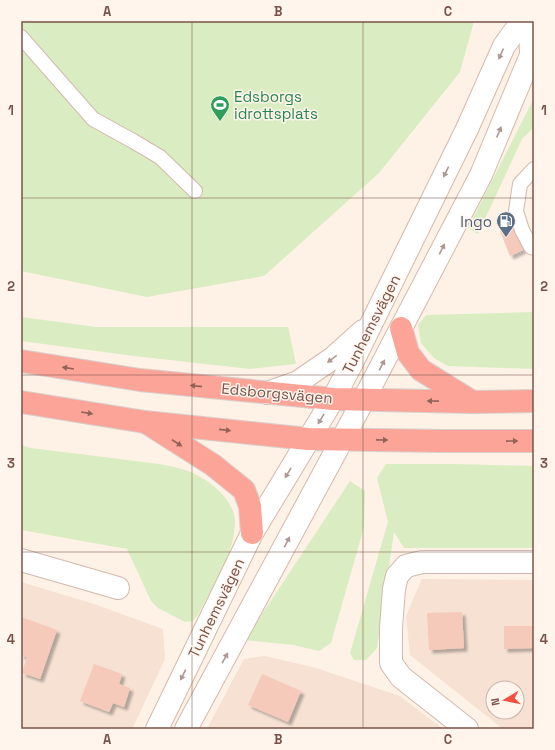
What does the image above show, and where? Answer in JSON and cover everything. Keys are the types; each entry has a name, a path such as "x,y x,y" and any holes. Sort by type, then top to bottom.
{"highway":[{"path":"401,328 408,353 421,370 472,402"},
{"name":"Edsborgsvägen","path":"21,361 140,380 333,399 472,402 534,401"},
{"path":"21,402 145,422 308,439 442,441 534,440"},
{"path":"145,422 213,465 244,490 250,506 252,533"}],"street":[{"name":"Tunhemsvägen","path":"157,729 252,533 333,399 372,324 467,129 504,46 522,21"},
{"name":"Tunhemsvägen","path":"186,729 343,439 480,175 531,55 530,21"},
{"path":"267,393 298,382 333,358 372,324"},
{"path":"21,560 118,588"},
{"path":"468,729 401,677 391,663 391,628 394,589 397,576 406,566 422,562 534,562"}],"lane":[{"path":"21,37 93,119 160,157 195,191"},
{"path":"534,169 520,184 516,210 522,230 531,247 534,248"}],"shaded area":[{"path":"422,579 534,580 534,729 503,729 492,720 525,720 525,680 485,680 485,715 410,655 406,616"},
{"path":"21,582 94,604 163,629 165,659 132,729 21,729"},
{"path":"265,656 316,668 400,696 443,729 207,729 244,659"}],"green space":[{"name":"Edsborgs idrottsplats","path":"21,21 474,21 460,72 379,173 264,276 147,297 21,271"},
{"path":"534,98 534,127 522,139 478,234 468,228"},
{"path":"534,312 534,369 448,366 434,358 421,343 418,325 426,315"},
{"path":"21,317 96,327 288,327 296,364 250,369 21,341"},
{"path":"21,445 31,448 173,467 195,474 219,490 234,513 234,535 222,570 198,615 193,621 185,622 158,608 151,601 127,549 21,530"},
{"path":"386,464 534,466 534,548 404,548 394,532 377,648 366,660 354,660 350,653 388,522 377,478"},
{"path":"350,481 365,491 364,527 331,643 319,651 293,645 245,640"}],"building":[{"path":"512,226 523,250 510,256 500,231"},
{"path":"462,612 464,648 429,650 427,613"},
{"path":"21,617 57,630 40,679 22,673 27,657 21,655"},
{"path":"504,626 533,626 533,648 504,649"},
{"path":"94,664 122,674 119,684 130,688 124,707 113,703 109,712 80,701"},
{"path":"262,674 301,691 288,722 248,705"}],"place":[{"name":"Edsborgs idrottsplats","path":"220,122"},
{"name":"Ingo","path":"506,238"}]}
